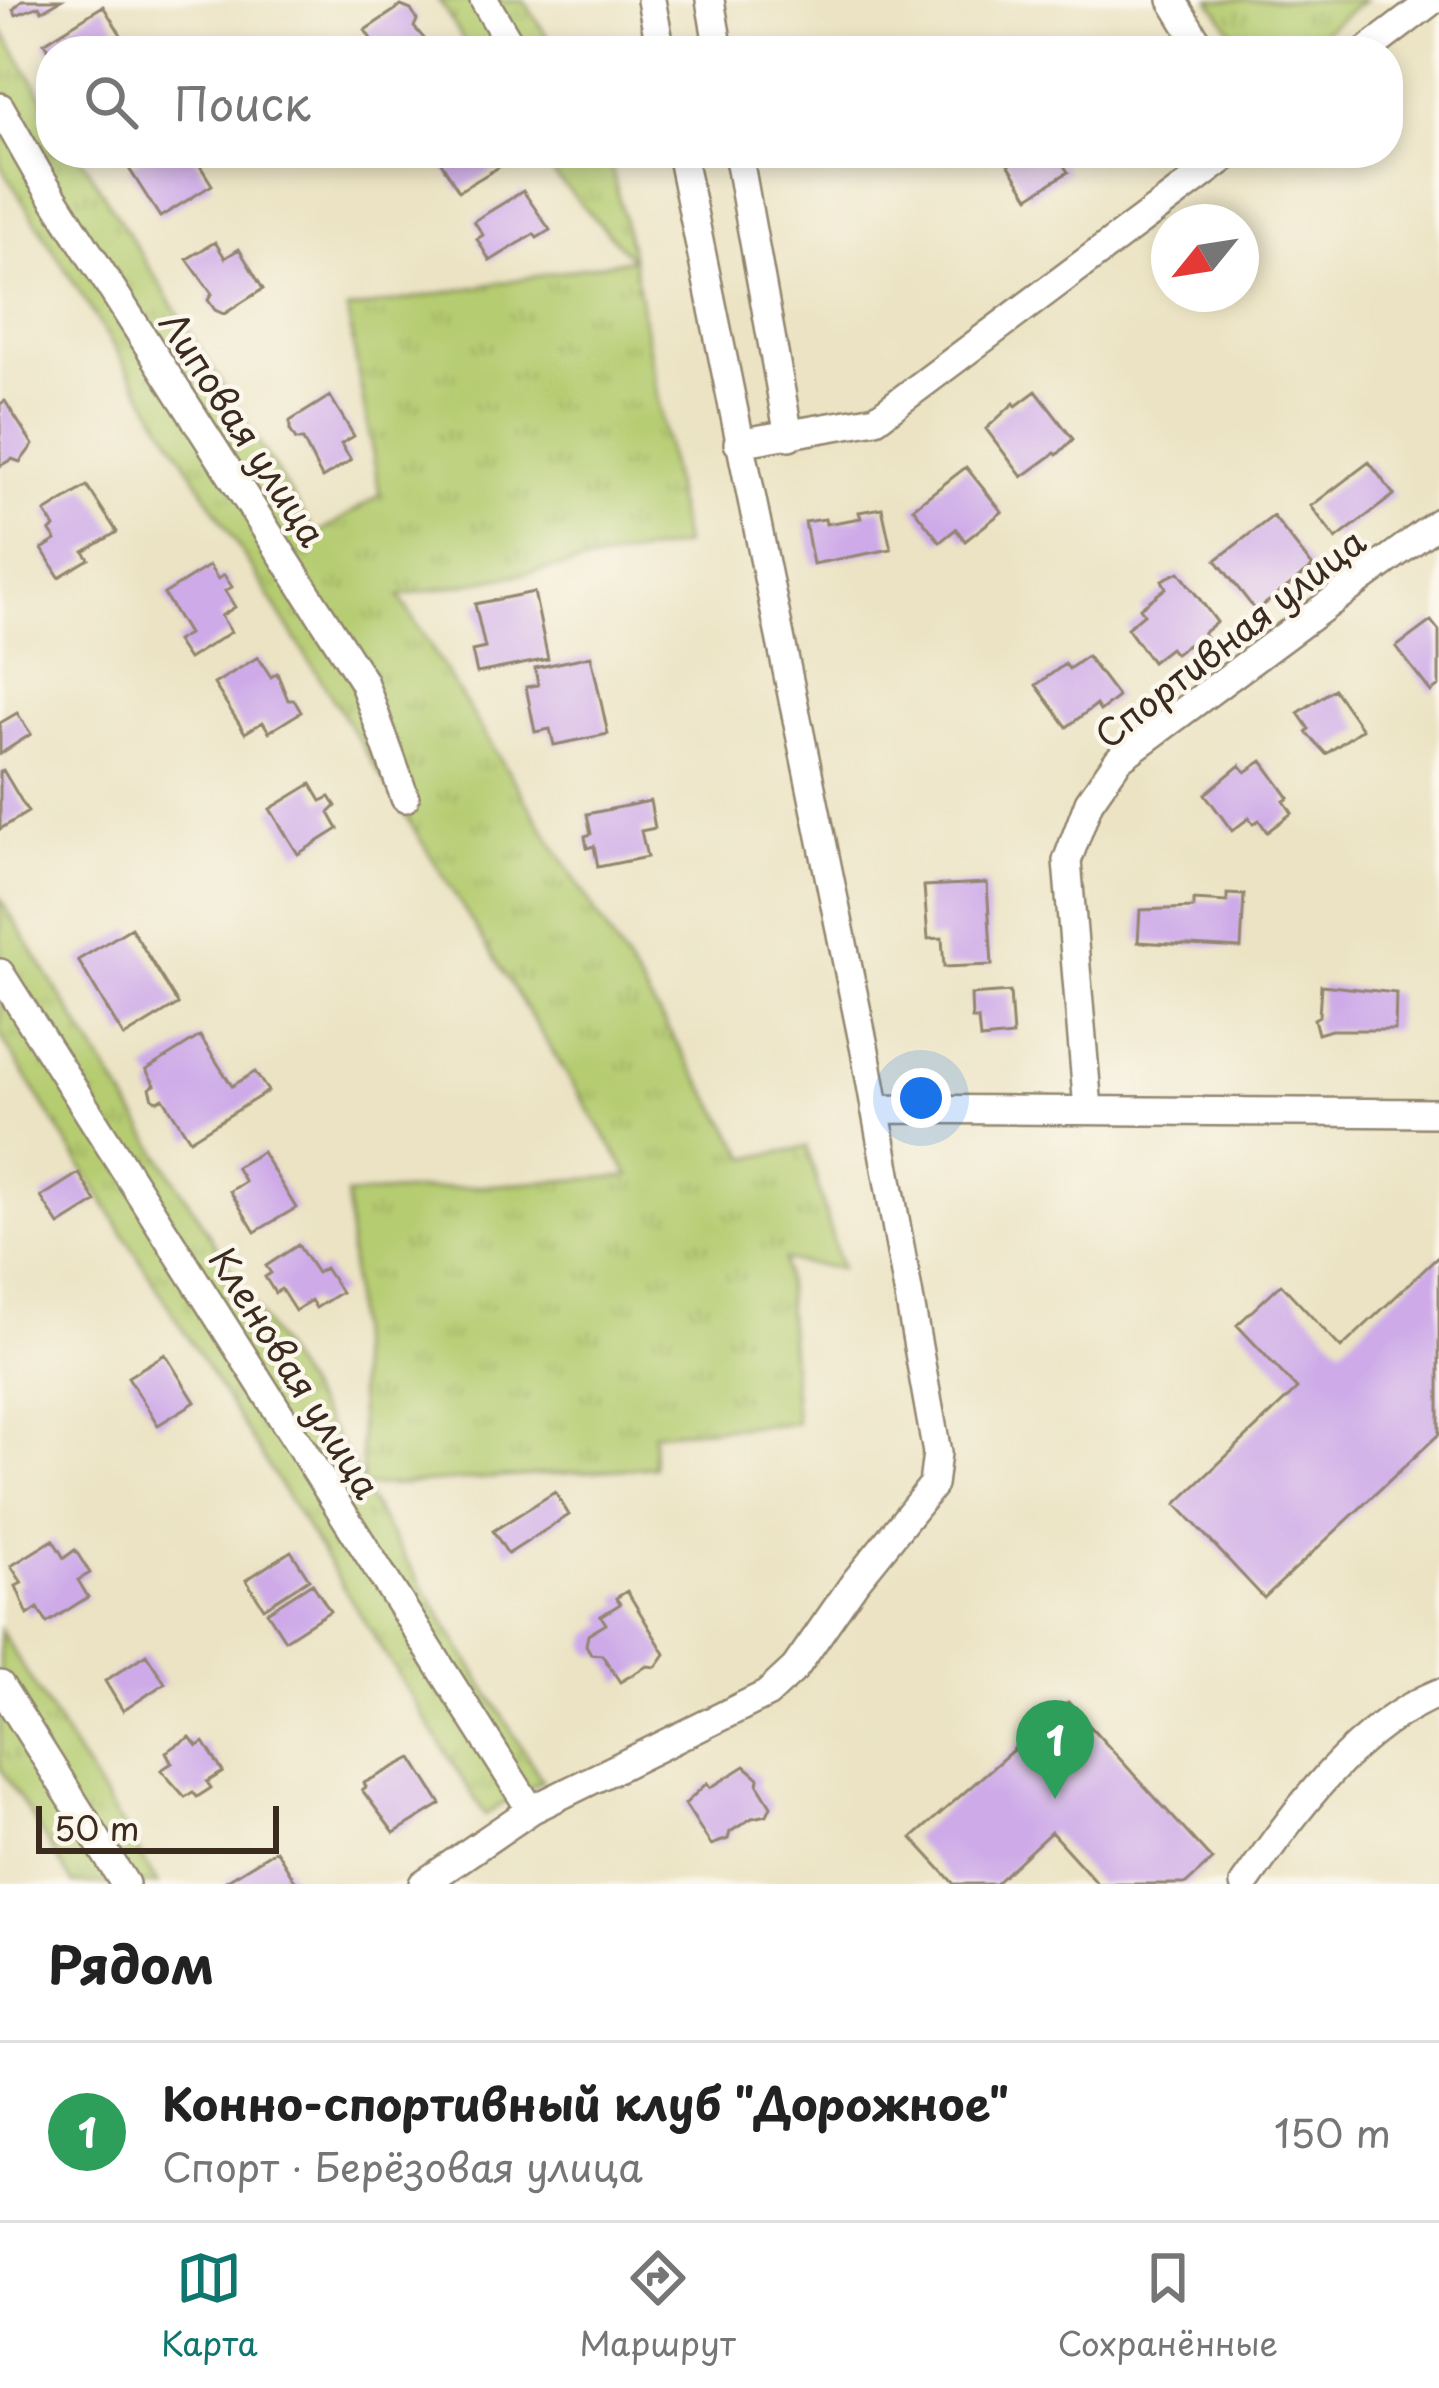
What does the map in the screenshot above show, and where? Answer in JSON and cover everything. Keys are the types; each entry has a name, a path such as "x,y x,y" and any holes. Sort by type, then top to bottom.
{"street":[{"path":"484,0 505,36"},
{"path":"651,0 658,36"},
{"path":"710,0 716,36"},
{"path":"1172,0 1194,36"},
{"path":"1386,36 1433,0"},
{"name":"Липовая улица","path":"0,107 363,681 405,798"},
{"path":"423,1884 531,1810 767,1694 794,1668 933,1485 937,1454 875,1109 684,168"},
{"path":"741,168 789,436"},
{"path":"738,443 876,419 1212,168"},
{"name":"Спортивная улица","path":"1088,1109 1067,861 1089,802 1119,759 1439,522"},
{"name":"Кленовая улица","path":"0,974 531,1810"},
{"path":"875,1109 1439,1113"},
{"path":"0,1684 125,1884"},
{"path":"1244,1884 1298,1808 1363,1741 1439,1693"}],"green space":[{"path":"439,0 524,0 547,36 461,36"},
{"path":"1210,0 1365,0 1318,36 1235,36"},
{"path":"0,27 36,86 36,168 87,168 316,535 380,495 347,310 632,259 548,168 612,168 633,259 684,545 399,596 748,1158 807,1147 841,1269 784,1260 796,1423 653,1433 654,1467 361,1487 542,1780 485,1815 0,1035 0,898 363,1482 347,1195 630,1176 0,164"},
{"path":"0,1630 158,1884 73,1884 0,1767"}],"building":[{"path":"22,0 61,0 42,11 39,6 16,15 13,10"},
{"path":"103,6 122,36 55,36"},
{"path":"401,6 411,10 417,20 414,27 422,36 369,36 365,30"},
{"path":"129,168 201,168 212,185 160,217"},
{"path":"444,168 497,168 459,191"},
{"path":"1011,168 1065,168 1068,172 1029,197"},
{"path":"523,191 550,230 537,238 534,234 490,261 477,239 483,235 474,221"},
{"path":"215,242 225,258 239,249 263,289 224,314 208,300 212,294 187,259"},
{"path":"1036,391 1073,439 1022,477 986,429 1014,403"},
{"path":"330,396 354,436 341,444 351,460 322,478 303,440 296,440 290,430 290,421"},
{"path":"5,401 33,445 20,462 12,459 0,466 0,404"},
{"path":"1369,462 1394,495 1336,539 1311,506"},
{"path":"966,467 1002,512 965,541 956,529 940,542 913,508"},
{"path":"87,486 117,532 84,552 89,559 59,577 42,549 56,540 50,531 55,527 45,512"},
{"path":"882,508 891,549 813,564 805,522 861,518 859,512"},
{"path":"1273,516 1313,567 1256,611 1216,560"},
{"path":"209,566 232,587 225,591 235,607 221,616 231,632 188,659 176,641 188,634 164,594"},
{"path":"1179,572 1217,622 1203,633 1209,641 1195,652 1189,644 1175,654 1170,648 1152,662 1127,628 1144,614 1140,608 1166,588 1162,580"},
{"path":"534,592 548,659 477,673 472,651 485,648 475,604"},
{"path":"1431,621 1439,631 1439,686 1431,692 1396,647"},
{"path":"591,656 608,734 554,745 550,729 535,732 526,687 538,685 535,668"},
{"path":"1087,656 1118,697 1100,711 1096,705 1067,727 1036,685 1065,664 1069,669"},
{"path":"258,657 271,677 277,673 288,700 294,700 301,712 269,732 263,722 245,733 214,684"},
{"path":"1334,689 1362,729 1326,754 1306,732 1309,729 1298,713"},
{"path":"17,713 31,734 0,754 0,723"},
{"path":"1262,761 1289,798 1284,801 1292,813 1267,832 1259,820 1253,824 1249,818 1232,831 1205,794 1240,765 1246,772"},
{"path":"3,770 28,812 0,829 0,772"},
{"path":"311,784 321,801 330,797 336,806 329,813 338,829 298,854 270,809"},
{"path":"650,801 655,828 641,831 647,857 598,867 594,846 587,848 585,836 591,834 587,814"},
{"path":"987,883 992,965 944,967 942,938 928,939 924,886"},
{"path":"1227,894 1244,895 1241,948 1138,942 1140,910 1193,908 1193,900 1227,902"},
{"path":"131,928 178,1004 124,1037 78,960"},
{"path":"1321,985 1396,993 1395,1030 1318,1034 1314,1019 1319,1016"},
{"path":"1010,992 1013,1036 980,1039 978,1019 972,1019 971,995"},
{"path":"200,1036 232,1086 255,1072 268,1091 190,1140 163,1098 153,1099 150,1088 155,1085 146,1070"},
{"path":"262,1152 296,1208 255,1232 230,1191 245,1182 236,1167"},
{"path":"79,1173 96,1202 59,1225 41,1197"},
{"path":"298,1245 317,1273 325,1268 341,1292 316,1308 311,1300 295,1311 281,1289 275,1293 265,1277 271,1273 266,1266"},
{"path":"1439,1256 1439,1434 1264,1598 1176,1504 1297,1389 1237,1325 1281,1284 1341,1348"},
{"path":"165,1354 195,1402 158,1425 128,1377"},
{"path":"555,1492 569,1515 508,1554 493,1531"},
{"path":"53,1540 64,1558 75,1550 90,1573 78,1580 88,1597 47,1623 38,1608 28,1615 16,1586 22,1583 11,1566"},
{"path":"291,1551 309,1579 264,1608 246,1580"},
{"path":"312,1583 330,1611 285,1640 267,1612"},
{"path":"627,1591 665,1654 656,1667 647,1666 620,1682 602,1655 591,1654 586,1645 588,1635 606,1624 601,1616 620,1604 616,1598"},
{"path":"146,1654 165,1683 123,1711 105,1681"},
{"path":"1068,1702 1212,1860 1186,1884 1098,1884 1051,1832 995,1884 954,1884 912,1838"},
{"path":"190,1737 197,1746 204,1742 223,1772 207,1782 211,1788 197,1797 193,1792 185,1797 161,1770 172,1763 166,1752"},
{"path":"412,1758 441,1804 394,1833 362,1790 364,1783"},
{"path":"745,1766 759,1778 758,1785 771,1806 767,1815 752,1818 730,1832 728,1839 711,1845 685,1804 707,1783 710,1788"},
{"path":"276,1850 297,1884 221,1884"}],"place":[{"name":"Конно-спортивный клуб \"Дорожное\"","path":"1055,1799"}]}
